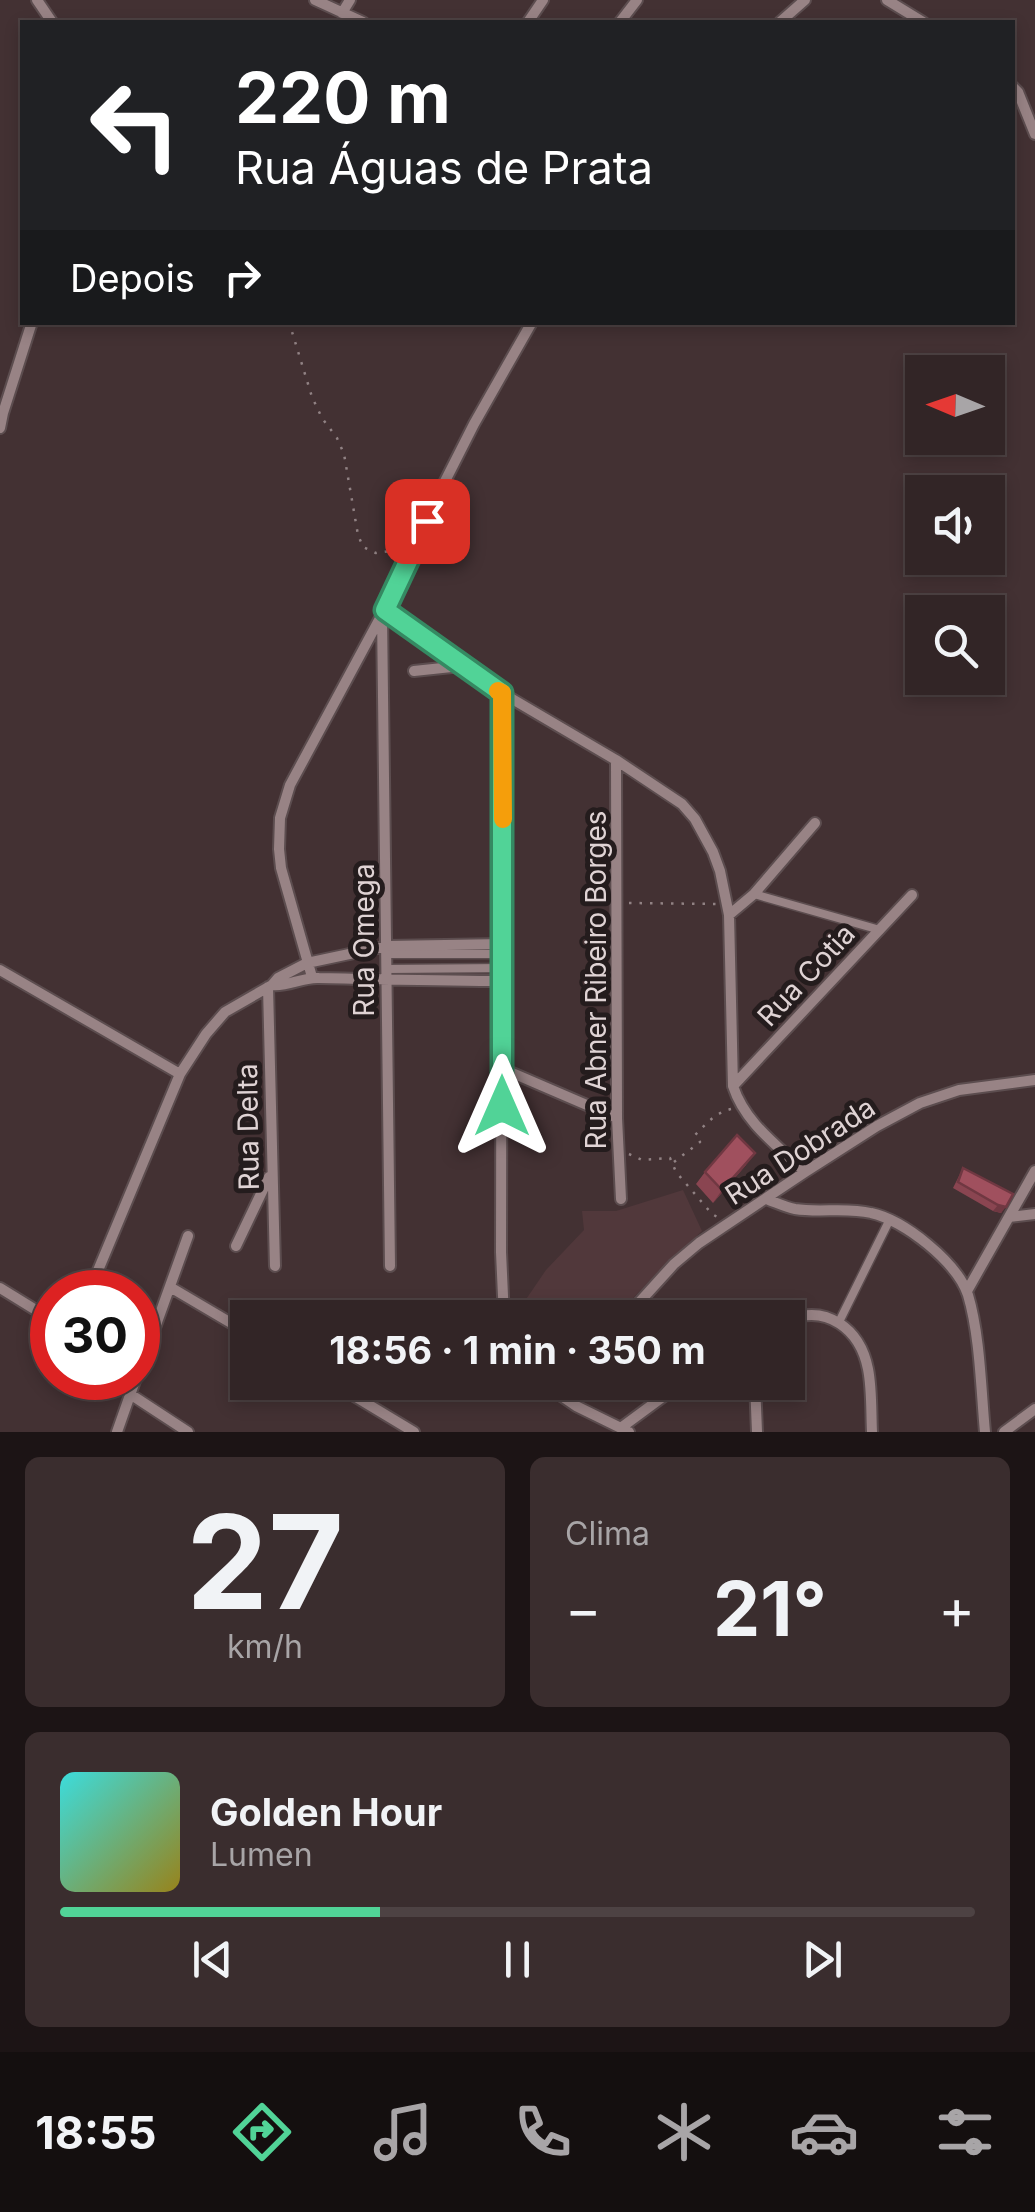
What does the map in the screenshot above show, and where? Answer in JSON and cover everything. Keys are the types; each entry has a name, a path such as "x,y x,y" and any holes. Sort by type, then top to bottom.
{"street":[{"path":"314,0 358,20"},
{"path":"342,13 350,0"},
{"path":"782,20 805,0"},
{"path":"888,0 920,20"},
{"path":"1015,89 1035,134"},
{"path":"0,428 31,325"},
{"path":"312,978 278,848 280,818 290,785 384,611 474,424 530,325"},
{"path":"384,611 502,693 616,760 682,804 696,818 714,852 728,910 732,1086 739,1106 751,1121 804,1172"},
{"name":"Rua Omega","path":"384,611 390,1266"},
{"path":"414,671 462,666"},
{"path":"502,693 503,1300"},
{"name":"Rua Abner Ribeiro Borges","path":"616,760 617,1118 622,1200"},
{"path":"728,910 754,894 815,823"},
{"name":"Rua Cotia","path":"732,1086 912,895"},
{"path":"98,1270 180,1074 224,1012 307,963 387,950 503,949"},
{"path":"0,970 180,1074"},
{"path":"270,986 312,978 386,974 503,981"},
{"name":"Rua Delta","path":"270,986 275,1266"},
{"path":"503,1069 617,1118"},
{"name":"Rua Dobrada","path":"641,1300 674,1264 700,1243 877,1126 920,1102 958,1090 1033,1079"},
{"path":"236,1246 272,1172"},
{"path":"967,1291 1033,1178"},
{"path":"766,1199 793,1208 867,1211 891,1218 934,1250 967,1291 985,1432"},
{"path":"1009,1217 1035,1214"},
{"path":"160,1311 188,1236"},
{"path":"170,1287 230,1322"},
{"path":"0,1288 30,1306"},
{"path":"805,1316 824,1316 838,1322 860,1346 868,1368 872,1432"},
{"path":"117,1432 128,1400"},
{"path":"139,1400 188,1432"},
{"path":"361,1400 414,1432"},
{"path":"567,1400 626,1430 662,1400"},
{"path":"756,1400 757,1432"},
{"path":"1004,1432 1035,1410"}],"lane":[{"path":"754,894 880,930"},
{"path":"386,974 503,968"},
{"path":"838,1322 891,1218"}],"path":[{"path":"290,325 312,396 344,454 363,547 376,553 415,548"},
{"path":"617,903 728,910"},
{"path":"673,1163 700,1142 694,1136 709,1120 739,1106"},
{"path":"619,1148 642,1160 670,1158 676,1172 712,1214 728,1224"}],"shaded area":[{"path":"683,1190 702,1231 631,1300 526,1300 546,1270 584,1230 582,1211 616,1211"}],"building":[{"path":"737,1135 755,1153 722,1190 705,1172"},
{"path":"963,1168 1013,1194 1006,1207 958,1182"}],"slow traffic":[{"path":"498,691 502,693 503,819"}],"route":[{"path":"427,521 385,610 502,693 502,1106"}]}
